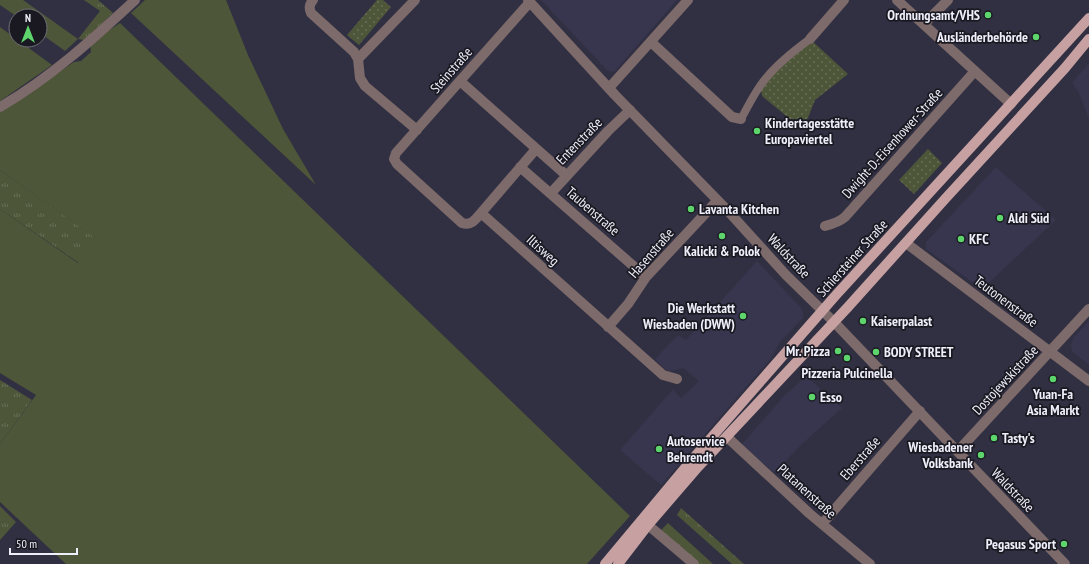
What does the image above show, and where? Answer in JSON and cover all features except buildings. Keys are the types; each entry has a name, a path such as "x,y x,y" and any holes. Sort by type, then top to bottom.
{"main road":[{"name":"Schiersteiner Straße","path":"644,523 690,462 823,311 1089,18"},
{"name":"Schiersteiner Straße","path":"644,523 727,437 834,322 1065,68 1089,39"},
{"path":"605,564 644,523"},
{"path":"618,564 644,523"}],"street":[{"path":"0,107 37,83 65,62 135,0"},
{"path":"312,0 309,8 311,13 354,52 358,59 360,78 365,86 417,130"},
{"path":"358,59 415,0"},
{"path":"609,88 688,0"},
{"path":"651,42 732,117 741,119 760,86 771,72 794,50 810,39 844,0"},
{"path":"897,0 1011,104"},
{"path":"924,24 948,0"},
{"name":"Steinstraße","path":"481,213 472,223 467,225 462,223 397,164 394,159 396,153 529,1"},
{"name":"Waldstraße","path":"529,1 609,88 786,274 920,411 1065,564"},
{"name":"Dwight-D.-Eisenhower-Straße","path":"825,226 840,221 845,217 975,71"},
{"name":"Taubenstraße","path":"460,81 566,175"},
{"name":"Entenstraße","path":"551,193 566,175 630,110"},
{"name":"Entenstraße","path":"481,213 536,149"},
{"name":"Taubenstraße","path":"520,167 646,277"},
{"name":"Hasenstraße","path":"608,327 628,304 646,277 717,200"},
{"name":"Iltisweg","path":"481,213 663,375 677,379"},
{"name":"Teutonenstraße","path":"906,243 1089,381"},
{"name":"Dostojewskistraße","path":"958,451 1089,309"},
{"name":"Eberstraße","path":"822,524 920,411"},
{"name":"Platanenstraße","path":"727,437 822,524 870,564"},
{"path":"644,523 694,564"}],"shaded area":[{"path":"541,0 677,0 614,72 607,70"},
{"path":"1089,63 1089,119 1078,91 1072,83"},
{"path":"996,167 1056,220 982,289 926,249 926,242"},
{"path":"757,261 802,309 803,318 779,343 772,357 661,485 620,450 673,389 681,398 699,381 683,368 670,371 666,370 655,359 678,335 686,340"},
{"path":"1089,321 1089,365 1072,351 1071,345 1074,337"},
{"path":"806,376 842,408 801,445 774,473 742,444 783,397"}],"green space":[{"path":"0,0 23,0 34,8 8,8 8,10 0,5"},
{"path":"84,0 98,0 113,13 85,40 78,39 100,11"},
{"path":"145,0 226,0 248,55 283,129 316,185 131,13"},
{"path":"377,0 383,0 391,7 359,45 347,35"},
{"path":"48,18 78,39 65,51 48,39"},
{"path":"120,23 630,516 587,564 66,564 0,502 0,444 36,395 0,373 0,209 78,263 97,239 0,170 0,112 74,62 81,61 91,52 90,43"},
{"path":"0,27 8,33 8,48 29,48 52,65 0,101"},
{"path":"810,39 848,74 815,100 807,120 790,119 762,96 760,86"},
{"path":"928,149 942,163 914,194 899,180"},
{"path":"0,170 98,239 79,263 0,209"},
{"path":"0,380 32,400 0,444"},
{"path":"0,506 16,522 0,540"},
{"path":"681,508 744,564 732,564 677,515"},
{"path":"668,523 713,564 697,564 661,530"}],"place":[{"name":"Ordnungsamt/VHS","path":"988,15"},
{"name":"Ausländerbehörde","path":"1036,37"},
{"name":"Kindertagesstätte Europaviertel","path":"757,131"},
{"name":"Lavanta Kitchen","path":"691,209"},
{"name":"Aldi Süd","path":"1000,218"},
{"name":"Kalicki & Polok","path":"722,236"},
{"name":"KFC","path":"961,239"},
{"name":"Die Werkstatt Wiesbaden (DWW)","path":"743,316"},
{"name":"Kaiserpalast","path":"863,321"},
{"name":"Mr. Pizza","path":"838,351"},
{"name":"BODY STREET","path":"876,352"},
{"name":"Pizzeria Pulcinella","path":"847,358"},
{"name":"Yuan-Fa Asia Markt","path":"1053,379"},
{"name":"Esso","path":"812,397"},
{"name":"Tasty's","path":"994,438"},
{"name":"Autoservice Behrendt","path":"659,449"},
{"name":"Wiesbadener Volksbank","path":"981,455"},
{"name":"Pegasus Sport","path":"1064,544"}]}
